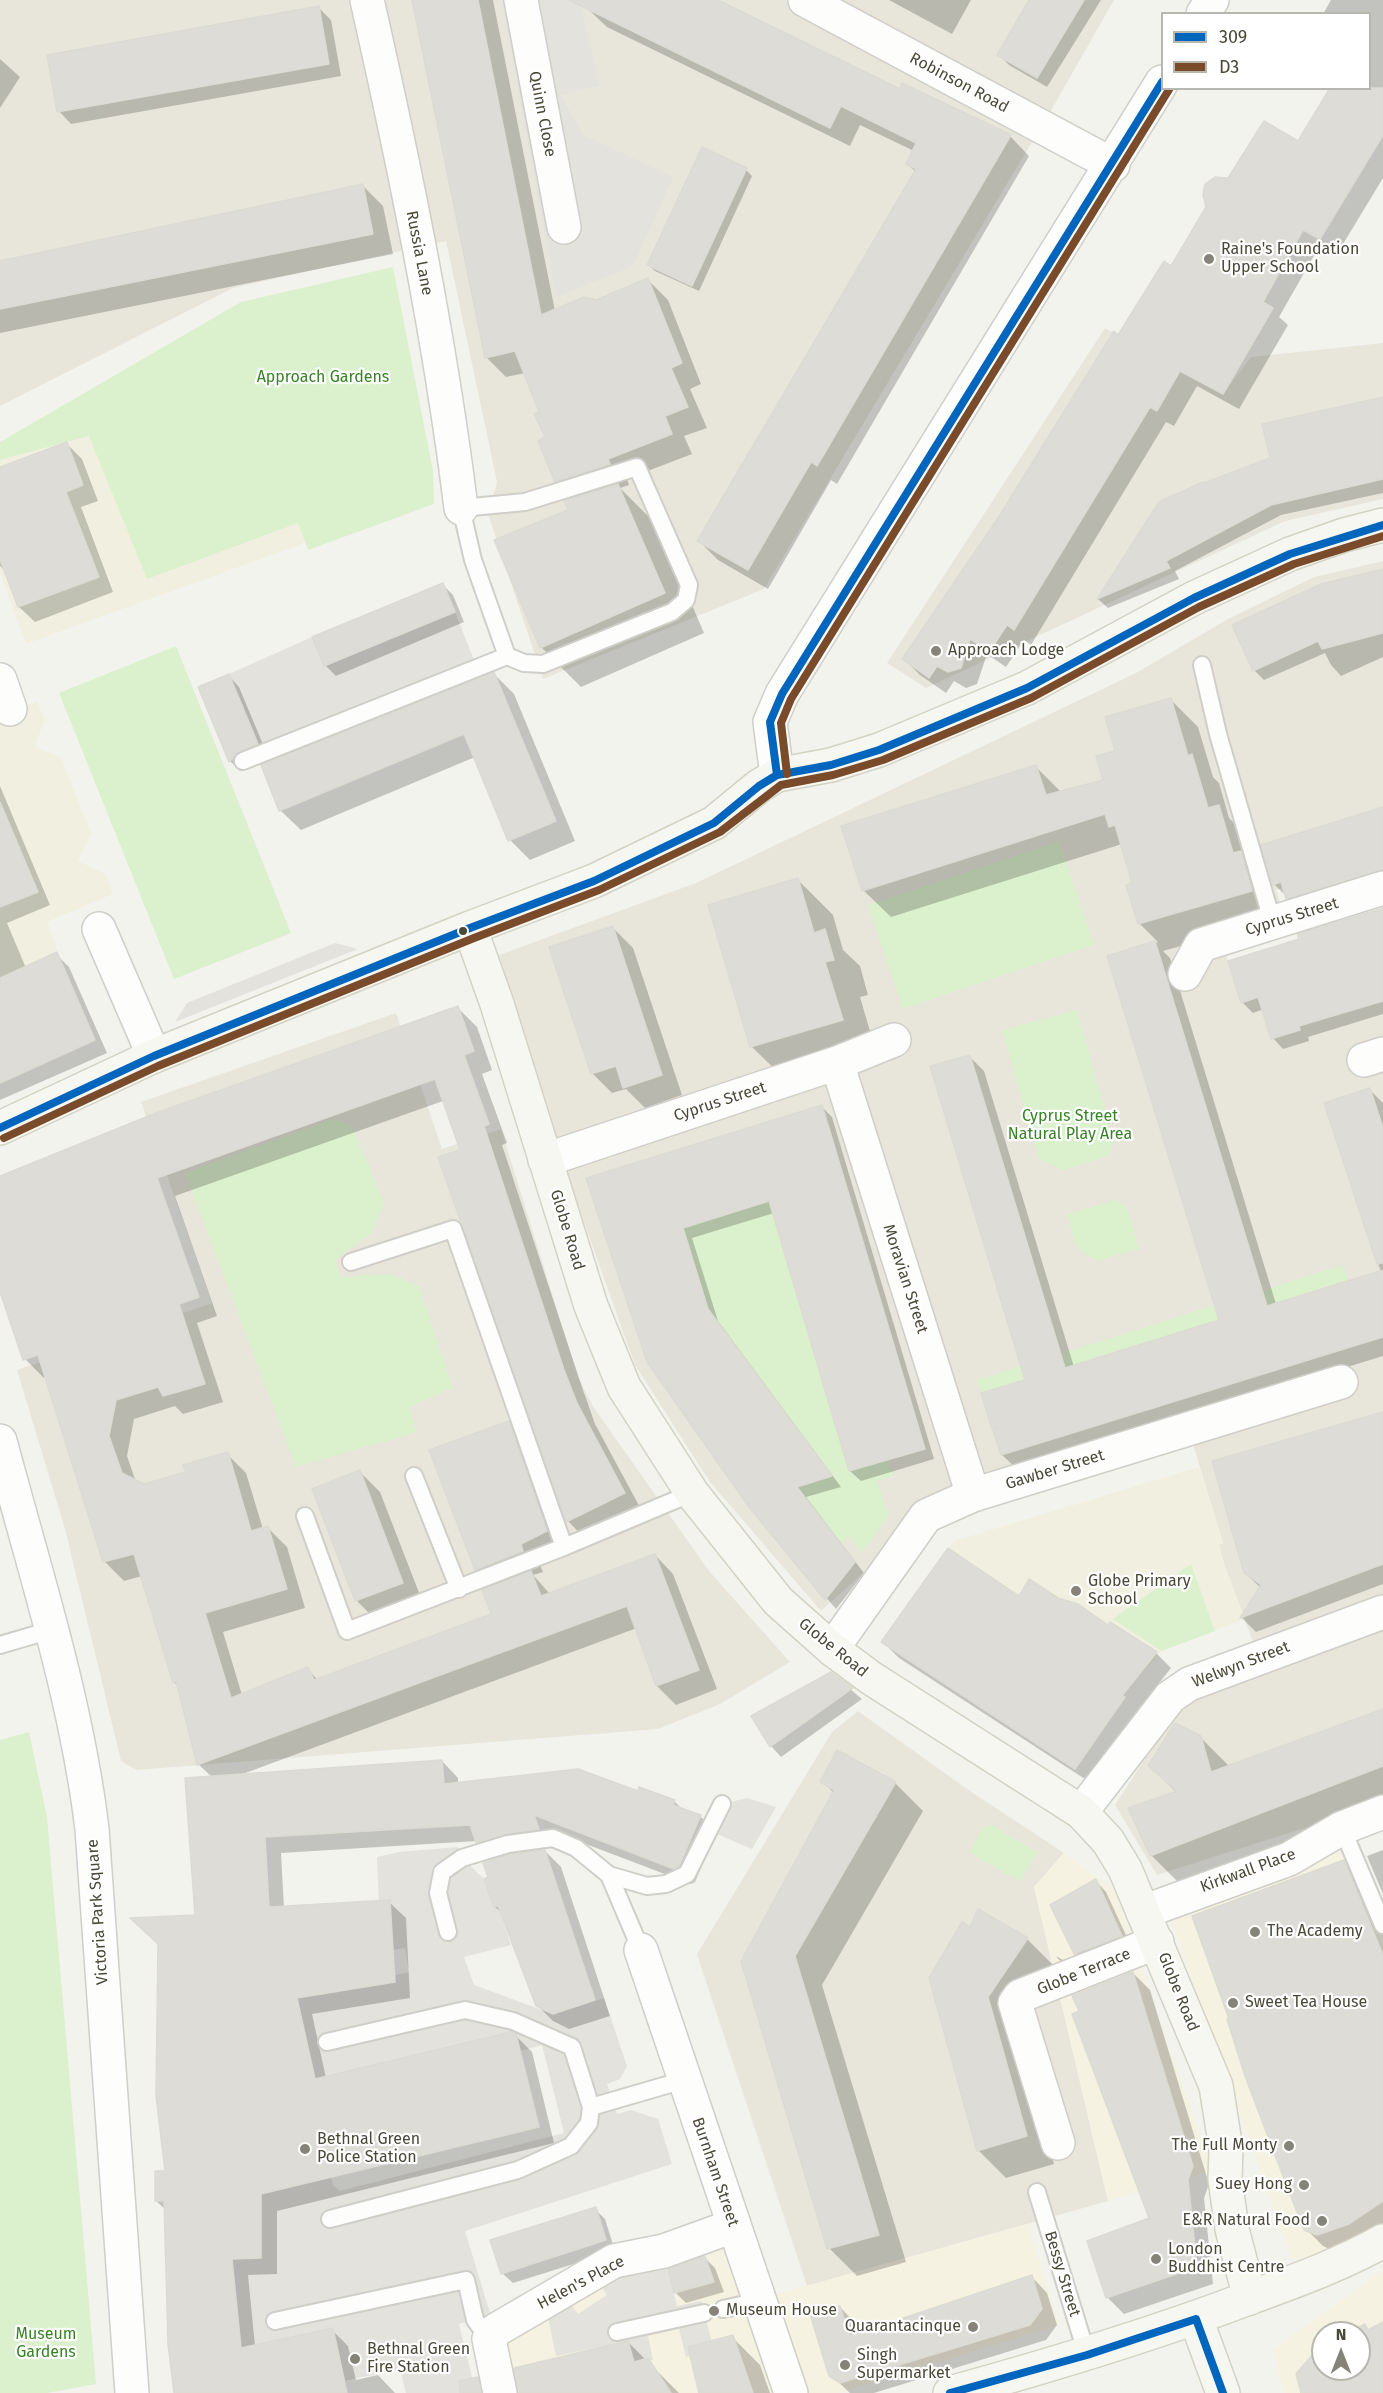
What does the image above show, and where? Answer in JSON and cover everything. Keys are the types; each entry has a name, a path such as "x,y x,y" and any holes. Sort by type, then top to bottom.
{"main road":[{"path":"0,1128 154,1056 470,928 594,881 714,823 759,786 777,775 831,765 879,750 1027,688 1194,598 1290,554 1344,534 1383,525"},
{"name":"Globe Road","path":"470,928 591,1306 624,1388 692,1493 778,1601 832,1649 871,1678 1081,1812 1108,1841 1125,1869 1216,2086 1226,2149 1225,2179 1232,2229 1250,2298"},
{"path":"950,2393 1087,2355 1196,2319 1305,2277 1383,2241"},
{"path":"1196,2319 1223,2393"}],"street":[{"name":"Russia Lane","path":"367,0 421,265 451,430 461,508"},
{"name":"Quinn Close","path":"521,0 564,227"},
{"name":"Robinson Road","path":"805,0 1113,165"},
{"path":"777,775 770,722 782,694 1113,165 1161,84"},
{"name":"Cyprus Street","path":"1185,974 1201,945 1383,888"},
{"path":"99,929 154,1056"},
{"name":"Cyprus Street","path":"545,1160 837,1063 894,1040"},
{"name":"Moravian Street","path":"837,1063 973,1495"},
{"name":"Gawber Street","path":"832,1649 926,1516 973,1495 1341,1382"},
{"name":"Victoria Park Square","path":"0,1441 78,1735 92,1829 132,2393"},
{"name":"Welwyn Street","path":"1081,1812 1170,1697 1189,1684 1383,1612"},
{"name":"Kirkwall Place","path":"1143,1912 1289,1859 1342,1828 1383,1812"},
{"name":"Globe Terrace","path":"1058,2143 1015,2003 1020,1996 1157,1942"},
{"name":"Burnham Street","path":"641,1950 790,2393"},
{"name":"Helen's Place","path":"489,2339 496,2330 614,2261 664,2251 733,2226"},
{"path":"489,2339 500,2393"}],"lane":[{"path":"243,761 507,656 524,663 543,664 672,612 686,600 689,585 637,467 525,502 461,508 473,560 507,656"},
{"path":"1202,666 1218,735 1273,924"},
{"path":"351,1262 453,1229 564,1546"},
{"path":"414,1476 459,1589"},
{"path":"305,1516 347,1631 459,1589 692,1493"},
{"path":"0,1645 51,1630"},
{"path":"448,1932 438,1893 442,1872 462,1858 508,1844 553,1839 576,1848 609,1875 647,1886 666,1884 687,1874 722,1804"},
{"path":"1342,1828 1383,1925"},
{"path":"609,1875 641,1950"},
{"path":"327,2042 465,2010 504,2019 572,2047 591,2107 589,2123 571,2146 518,2170 330,2219"},
{"path":"591,2107 684,2080"},
{"name":"Bessy Street","path":"1037,2192 1087,2355"},
{"path":"275,2321 466,2280 475,2320 489,2339"},
{"path":"723,2309 759,2301"},
{"path":"617,2332 704,2313"}],"shaded area":[{"path":"0,0 1114,0 1053,107 764,589 543,679 488,514 497,482 446,241 233,288 0,406"},
{"path":"502,0 579,0 600,86 560,94 583,135 673,177 633,266 556,297"},
{"path":"1105,328 1223,394 1251,357 1383,343 1383,499 1285,521 926,688 887,663"},
{"path":"234,397 288,527 298,523 305,543 26,644 0,573 0,460"},
{"path":"1383,561 1383,857 1276,890 1289,932 1225,951 1232,974 1383,929 1383,1803 1157,1875 1115,1805 1178,1708 1263,1669 1224,1564 1219,1545 1223,1543 1192,1441 924,1518 821,1611 710,1482 635,1365 568,1177 499,955 696,883 1136,673 1228,619 1314,577"},
{"path":"455,612 474,660 260,749 229,674 312,637 325,666"},
{"path":"37,701 45,720 34,747 61,757 91,834 78,861 106,874 113,894 47,922 58,951 20,969 29,991 0,997 0,717"},
{"path":"335,943 358,949 175,1022 187,1003"},
{"path":"396,1013 442,1149 501,1129 578,1377 592,1405 709,1571 790,1662 720,1704 658,1729 136,1770 121,1761 65,1529 17,1370 212,1303 141,1102"},
{"name":"Globe Primary School","path":"1199,1467 1223,1543 1219,1545 1224,1564 1245,1619 1162,1651 1135,1681 1075,1769 881,1642 954,1541"},
{"path":"858,1711 970,1791 1064,1853 1034,1887 1108,2201 807,2286 697,1954 832,1732"},
{"path":"747,1798 776,1807 752,1849 710,1831 722,1804"},
{"path":"458,1847 462,1858 484,1879 494,1907 498,1906 511,1945 464,1957 474,1985 553,2014 604,1998 627,2066 620,2079 607,2084 617,2114 631,2110 658,2119 672,2164 465,2231 491,2316 459,2324 476,2393 406,2393 400,2369 289,2393 246,2393 232,2259 261,2258 261,2191 277,2190 331,2177 333,2185 340,2191 564,2133 542,2045 520,2051 515,2031 304,2082 297,1998 409,1972 405,1948 381,1952 377,1857 399,1852"},
{"path":"1341,1850 1365,1909 1383,1945 1383,2223 1329,2250 1308,2257 1291,2258 1171,1918 1177,1913"},
{"path":"1064,1853 1114,1890 1213,2171 1108,2201 1034,1887"},
{"path":"1028,2224 1059,2325 839,2393 511,2393 491,2316 747,2225 774,2295"},
{"path":"665,2260 677,2306 701,2301 714,2350 686,2357 679,2329 648,2336 653,2360 607,2372 600,2347 556,2356 547,2313 568,2300 578,2314 607,2295 598,2281"},
{"path":"1383,2270 1383,2393 1284,2393 1273,2350 1311,2322 1311,2381 1371,2381 1371,2321 1313,2321"}],"green space":[{"name":"Approach Gardens","path":"393,267 433,471 434,504 308,550 298,523 147,579 89,436 0,460 0,442 241,302"},
{"path":"176,646 291,933 174,979 59,693"},
{"path":"1059,841 1094,945 903,1009 868,905"},
{"name":"Cyprus Street Natural Play Area","path":"1077,1010 1114,1141 1108,1156 1063,1170 1039,1159 1002,1030"},
{"path":"333,1119 352,1125 384,1203 372,1233 335,1260 340,1277 389,1274 419,1286 453,1388 409,1407 417,1432 296,1467 185,1173"},
{"path":"845,1179 849,1193 810,1205 850,1471 888,1460 893,1476 877,1481 889,1516 862,1553 850,1537 840,1543 780,1463 742,1355 715,1319 616,1267 609,1250"},
{"path":"1116,1200 1127,1207 1139,1249 1098,1261 1077,1248 1067,1214"},
{"path":"1343,1265 1355,1301 1093,1360 981,1393 977,1380"},
{"path":"1191,1564 1215,1631 1162,1651 1113,1619"},
{"name":"Museum Gardens","path":"29,1732 47,1817 96,2384 47,2393 0,2393 0,1740"},
{"path":"992,1824 1037,1853 1020,1881 970,1853 982,1828"}],"building":[{"path":"412,0 478,0 541,315 584,297 596,300 648,278 682,363 671,368 688,407 665,416 672,434 608,459 610,464 555,482 538,441 545,437 534,414 539,412 515,351 485,358"},
{"path":"569,0 718,0 900,89 902,83 1011,135 817,466 811,462 748,570 697,541 916,169 906,164 916,143 841,106 830,128"},
{"path":"1029,0 1084,0 1037,78 997,55"},
{"path":"319,6 329,64 57,112 47,55"},
{"path":"1383,88 1383,135 1320,239 1303,230 1263,302 1273,308 1223,394 1180,371 1157,411 1150,407 1014,630 1007,625 989,652 970,639 961,668 948,672 937,666 929,678 902,659 998,518 1114,331 1118,335 1164,261 1171,266 1206,207 1203,195 1205,184 1215,177 1228,178 1264,121 1298,141 1329,90"},
{"path":"702,147 747,168 692,286 647,265"},
{"path":"363,184 373,234 0,309 0,261"},
{"path":"1383,397 1383,479 1271,505 1166,561 1170,568 1097,599 1159,502 1203,482 1270,458 1262,424"},
{"path":"67,442 83,485 66,492 99,577 18,607 0,560 0,467"},
{"path":"618,484 665,593 540,648 494,540 568,510 564,501"},
{"path":"1383,569 1383,633 1322,649 1318,641 1253,671 1232,625 1321,584"},
{"path":"443,583 455,612 324,666 312,637"},
{"path":"494,672 556,821 508,841 464,734 279,811 261,765"},
{"path":"229,674 258,744 239,752 229,762 198,687"},
{"path":"1171,698 1188,756 1192,754 1208,808 1219,805 1233,853 1241,851 1252,891 1138,924 1126,885 1132,883 1115,825 1109,827 1105,814 862,891 841,826 1036,765 1046,795 1103,780 1096,756 1115,751 1105,717"},
{"path":"0,802 38,892 0,907"},
{"path":"1383,807 1383,870 1286,899 1281,882 1273,885 1261,845"},
{"path":"798,878 814,933 825,929 834,960 825,962 843,1020 750,1047 708,905"},
{"path":"1383,908 1383,1001 1299,1026 1300,1030 1271,1039 1258,997 1241,1003 1228,961 1299,939 1297,934"},
{"path":"613,926 662,1075 623,1088 616,1066 591,1074 549,947"},
{"path":"1155,941 1267,1306 1383,1270 1383,1337 1001,1455 993,1431 999,1427 992,1429 981,1393 1025,1380 930,1066 970,1055 1065,1368 1219,1320 1107,956"},
{"path":"57,952 95,1040 0,1083 0,978"},
{"path":"458,1006 474,1051 464,1055 489,1124 484,1126 564,1370 577,1403 625,1493 566,1522 438,1157 460,1150 435,1079 157,1178 199,1297 179,1304 205,1384 163,1396 158,1387 116,1400 109,1436 122,1473 144,1484 186,1472 183,1465 228,1452 251,1531 268,1526 287,1589 205,1613 231,1698 308,1667 314,1680 491,1614 482,1590 531,1571 541,1596 655,1554 699,1670 656,1686 627,1606 197,1765 176,1681 173,1683 134,1554 103,1562 38,1355 23,1360 0,1292 0,1176 156,1113"},
{"path":"1370,1088 1383,1128 1383,1263 1377,1264 1324,1103"},
{"path":"822,1105 925,1449 849,1471 769,1201 683,1228 708,1309 832,1476 797,1487 855,1562 825,1600 749,1507 647,1362 586,1178"},
{"path":"1383,1412 1383,1564 1240,1618 1261,1585 1244,1573 1212,1461"},
{"path":"509,1421 547,1531 521,1544 523,1551 475,1570 429,1450"},
{"path":"360,1470 403,1583 355,1601 312,1489"},
{"path":"948,1548 1019,1596 1029,1579 1058,1598 1078,1604 1108,1625 1110,1622 1157,1652 1122,1696 1125,1697 1075,1769 881,1642"},
{"path":"831,1672 853,1688 770,1747 751,1716"},
{"path":"1383,1709 1383,1766 1150,1856 1128,1808 1177,1791 1148,1766 1175,1723 1201,1736 1211,1772"},
{"path":"837,1750 896,1782 795,1956 879,2235 827,2249 741,1961 834,1790 820,1782"},
{"path":"442,1760 444,1784 578,1769 638,1791 639,1787 675,1800 673,1805 701,1815 679,1866 674,1869 534,1815 539,1829 507,1834 476,1843 470,1825 265,1837 269,1907 390,1900 395,1982 297,1998 315,2079 511,2032 516,2034 539,2127 261,2194 261,2258 232,2259 241,2348 333,2328 347,2393 174,2393 168,2344 164,2201 155,2201 155,2171 165,2171 156,2096 158,1944 130,1918 195,1915 185,1778"},
{"path":"545,1850 595,2000 553,2014 536,2006 498,1906 494,1907 484,1879 488,1877 483,1863 510,1854"},
{"path":"1344,1860 1383,1955 1383,2201 1349,2224 1317,2235 1304,2230 1245,2076 1227,2019 1229,2019 1192,1916"},
{"path":"1096,1879 1122,1936 1074,1954 1050,1905"},
{"path":"978,1909 1028,1938 988,1997 1027,2136 977,2151 929,1978 962,1922 970,1927"},
{"path":"1133,1972 1193,2166 1188,2180 1197,2267 1106,2298 1087,2241 1149,2218 1072,2014 1079,2011 1072,1996"},
{"path":"596,2207 606,2240 501,2274 490,2240"},
{"path":"705,2256 714,2282 674,2293 668,2269"},
{"path":"1032,2275 1042,2309 1030,2325 840,2383 829,2376 810,2314 840,2306 850,2336"},
{"path":"1383,2322 1383,2393 1301,2393 1296,2374 1311,2356 1311,2381 1371,2381 1371,2328"},
{"path":"733,2335 753,2393 699,2393 688,2347"},
{"path":"628,2341 634,2362 648,2358 671,2393 518,2393 514,2368"},
{"path":"478,2377 481,2393 460,2393 459,2381"}],"transit line":[{"name":"309","path":"777,775 770,722 782,694 1161,84"},
{"name":"D3","path":"787,774 781,723 791,699 1169,90"},
{"name":"309","path":"0,1128 154,1056 470,928 594,881 714,823 759,786 777,775 831,765 879,750 1027,688 1194,598 1290,554 1383,525"},
{"name":"D3","path":"4,1138 158,1066 599,890 720,832 781,785 833,775 883,760 1031,698 1199,607 1294,564 1383,536"},
{"name":"309","path":"1196,2319 1223,2393"},
{"name":"309","path":"950,2393 1087,2355 1196,2319"}],"place":[{"name":"Raine's Foundation Upper School","path":"1209,259"},
{"name":"Approach Lodge","path":"936,651"},
{"name":"Globe Primary School","path":"1076,1591"},
{"name":"The Academy","path":"1255,1932"},
{"name":"Sweet Tea House","path":"1233,2003"},
{"name":"The Full Monty","path":"1289,2146"},
{"name":"Bethnal Green Police Station","path":"305,2149"},
{"name":"Suey Hong","path":"1304,2185"},
{"name":"E&R Natural Food","path":"1322,2221"},
{"name":"London Buddhist Centre","path":"1156,2259"},
{"name":"Museum House","path":"714,2311"},
{"name":"Quarantacinque","path":"973,2327"},
{"name":"Bethnal Green Fire Station","path":"355,2359"},
{"name":"Singh Supermarket","path":"845,2365"}]}
